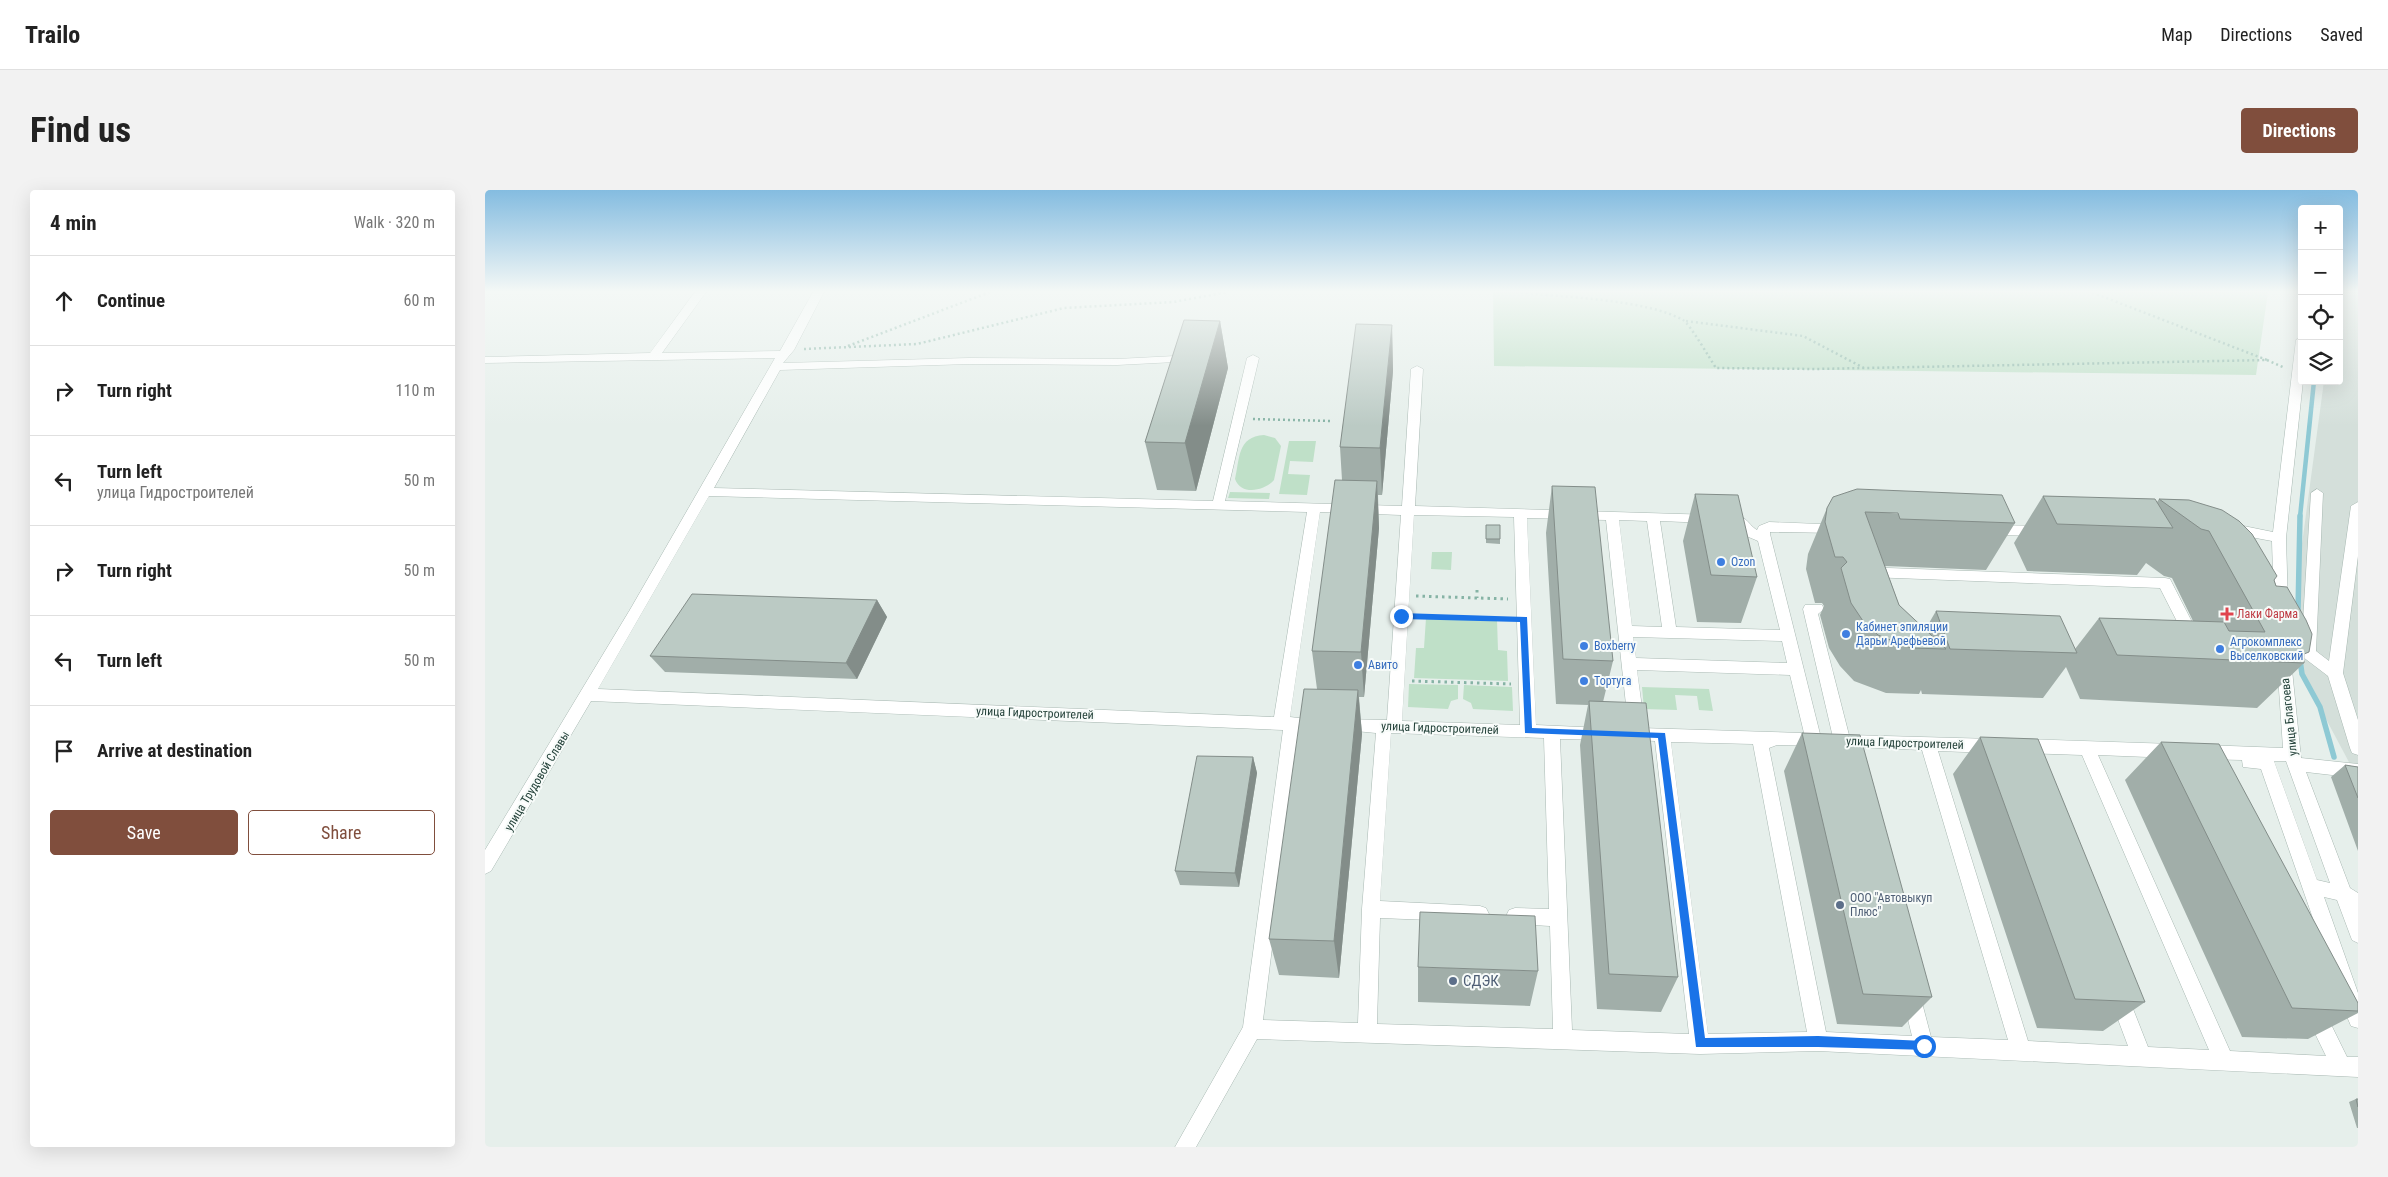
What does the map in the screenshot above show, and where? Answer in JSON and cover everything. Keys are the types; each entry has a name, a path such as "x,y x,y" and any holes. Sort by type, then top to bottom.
{"street":[{"path":"654,356 668,337"},
{"name":"улица Трудовой Славы","path":"485,866 588,695 794,337"},
{"path":"485,360 785,352"},
{"path":"1218,505 1253,358"},
{"path":"776,367 969,361 1117,362 1175,359"},
{"path":"2281,622 2279,538 2298,366"},
{"path":"1367,1033 1371,909 1389,727 1397,681 1417,369"},
{"path":"706,492 1738,520 1743,522 1749,532 1765,539"},
{"path":"2317,493 2308,653 2335,673"},
{"path":"2358,506 2335,673 2355,726 2358,748"},
{"path":"1185,1147 1252,1029 1314,508"},
{"path":"1520,513 1528,731"},
{"path":"1612,516 1637,734"},
{"path":"1653,517 1670,633"},
{"path":"1814,740 1764,529 1769,527 1855,528"},
{"path":"2218,530 2234,527 2279,538"},
{"path":"1975,530 2055,531"},
{"path":"1860,572 2165,583 2190,625 2205,661 1884,648 1866,609 1860,572"},
{"path":"1817,609 1810,608 1846,746"},
{"path":"1625,632 1788,636"},
{"name":"улица Благоева","path":"2283,650 2293,759 2358,934"},
{"path":"1629,664 1797,669"},
{"name":"улица Гидростроителей","path":"588,695 1287,724 1814,740 1846,746 2293,759 2358,771"},
{"path":"1552,732 1563,1039"},
{"path":"1662,735 1700,1044"},
{"path":"1818,1042 1760,740 1846,746 1929,748 2024,757 2090,755 2194,764 2267,763 2313,887 2358,1019"},
{"path":"1929,748 2021,1051"},
{"path":"2090,755 2224,1060"},
{"path":"2313,887 2342,893 2358,902"},
{"path":"1371,909 1559,918"},
{"path":"1907,980 1924,1046"},
{"path":"2113,983 2142,1057"},
{"path":"2307,996 2350,1066"},
{"path":"1252,1029 1700,1044 1818,1042 2350,1066"}],"path":[{"path":"845,346 870,337"},
{"path":"785,352 845,346 917,344 947,337"},
{"path":"1695,337 1716,368 1864,368 2267,360"},
{"path":"1804,337 1864,368"},
{"path":"2207,337 2297,372"},
{"path":"1277,420 1278,415"},
{"path":"1239,419 1330,421"},
{"path":"1477,590 1477,598"},
{"path":"1403,596 1523,599"},
{"path":"1401,616 1524,620"},
{"path":"1397,681 1526,685"}],"shaded area":[{"path":"2343,337 2358,337 2358,779 2302,674 2297,581 2323,385 2343,385"}],"green space":[{"path":"1494,337 2262,337 2256,375 1494,366"},
{"path":"1264,435 1275,438 1281,446 1274,480 1259,489 1248,490 1242,488 1235,479 1241,450 1249,440"},
{"path":"1289,441 1316,441 1313,462 1290,461 1288,474 1310,475 1307,495 1279,494"},
{"path":"1230,492 1270,493 1269,499 1228,498"},
{"path":"1432,552 1452,552 1451,570 1431,569"},
{"path":"1426,618 1497,620 1498,650 1507,651 1508,681 1414,678 1416,648 1424,648"},
{"path":"1409,684 1458,685 1458,699 1451,701 1448,709 1408,707"},
{"path":"1464,685 1512,687 1513,711 1473,709 1471,703 1463,699"},
{"path":"1642,687 1709,689 1713,711 1699,710 1697,696 1675,695 1677,710 1644,709"}],"building":[{"path":"1179,337 1216,337 1185,443 1145,442"},
{"path":"1354,337 1391,337 1380,448 1340,447"},
{"path":"1335,480 1377,481 1361,652 1312,651"},
{"path":"1552,486 1595,487 1613,661 1563,659"},
{"path":"1857,489 2002,495 2015,523 1900,519 1898,513 1865,512 1899,605 1946,649 1911,648 1878,635 1863,621 1851,603 1841,568 1847,562 1843,557 1835,557 1825,522 1827,508 1833,497"},
{"path":"1695,494 1738,495 1757,577 1711,575"},
{"path":"2043,496 2155,499 2173,528 2057,524"},
{"path":"2159,499 2189,500 2222,510 2239,521 2252,534 2277,576 2274,580 2276,586 2287,587 2312,634 2309,652 2304,654 2304,663 2117,655 2099,618 2224,622 2229,631 2265,632 2209,531 2201,529"},
{"path":"1486,525 1500,525 1500,539 1486,539"},
{"path":"692,594 877,600 846,663 650,656"},
{"path":"1936,611 2060,616 2077,653 1950,649"},
{"path":"1304,689 1358,690 1334,941 1269,939"},
{"path":"1589,701 1646,703 1678,977 1609,974"},
{"path":"1802,733 1860,735 1932,997 1863,994"},
{"path":"1980,737 2038,739 2145,1002 2075,999"},
{"path":"2161,742 2219,744 2358,1003 2358,1011 2292,1008"},
{"path":"1197,756 1253,757 1235,873 1175,871"},
{"path":"2345,765 2358,767 2358,798"},
{"path":"1420,912 1535,916 1538,971 1418,967"}],"waterway":[{"path":"2300,517 2314,385"},
{"path":"2298,611 2300,516"},
{"path":"2300,660 2302,674 2320,707 2334,757"}],"place":[{"name":"Ozon","path":"1721,562"},
{"name":"Лаки Фарма","path":"2227,614"},
{"name":"Кабинет эпиляции Дарьи Арефьевой","path":"1846,634"},
{"name":"Boxberry","path":"1584,646"},
{"name":"Агрокомплекс Выселковский","path":"2220,649"},
{"name":"Авито","path":"1358,665"},
{"name":"Тортуга","path":"1584,681"},
{"name":"ООО \"Автовыкуп Плюс\"","path":"1840,905"},
{"name":"СДЭК","path":"1453,981"}],"route":[{"path":"1401,616 1524,620 1528,731 1662,735 1700,1044 1818,1042 1924,1046"}]}
